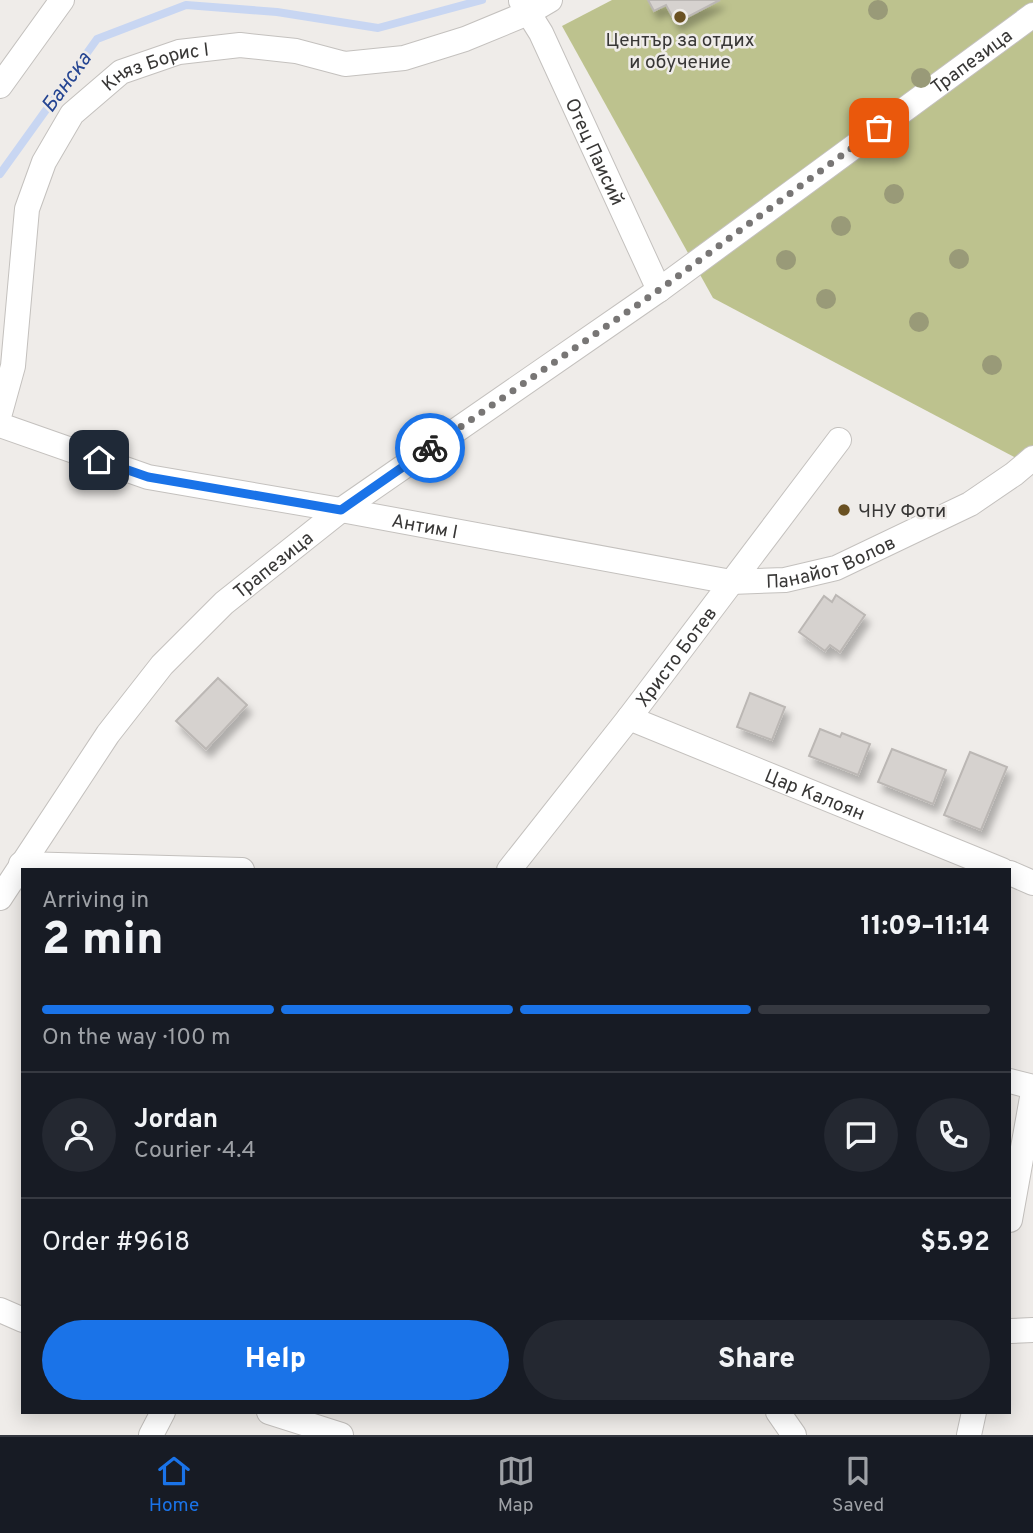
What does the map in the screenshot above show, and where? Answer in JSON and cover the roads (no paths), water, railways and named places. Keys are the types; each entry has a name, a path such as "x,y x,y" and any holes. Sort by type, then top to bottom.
{"street":[{"path":"0,86 62,0"},
{"name":"Княз Борис I","path":"0,414 13,366 27,209 44,162 72,114 121,72 179,52 240,45 296,51 345,64 404,58 465,39 524,6 550,0"},
{"name":"Отец Паисий","path":"524,6 541,33 659,290"},
{"name":"Трапезица","path":"0,898 108,734 162,665 225,603 341,510 659,290 1033,15"},
{"name":"Антим I","path":"0,425 148,477 731,582"},
{"name":"Христо Ботев","path":"511,868 629,718 839,440"},
{"name":"Панайот Волов","path":"731,582 785,580 836,569 1023,480 1033,458"},
{"name":"Цар Калоян","path":"629,718 997,868"},
{"path":"21,864 168,868"},
{"path":"1011,873 1033,883"},
{"path":"1011,1081 1033,1087"},
{"path":"1011,1214 1033,1092"},
{"path":"0,1310 21,1319"},
{"path":"1011,1331 1033,1330"},
{"path":"151,1435 162,1414"},
{"path":"275,1414 341,1435"},
{"path":"779,1414 794,1435"},
{"path":"969,1435 974,1414"}],"waterway":[{"name":"Банска","path":"0,174 97,39 186,5 277,12 378,28 482,0"}],"place":[{"name":"Център за отдих и обучение","path":"680,17"},
{"name":"ЧНУ Фоти","path":"844,510"}]}
